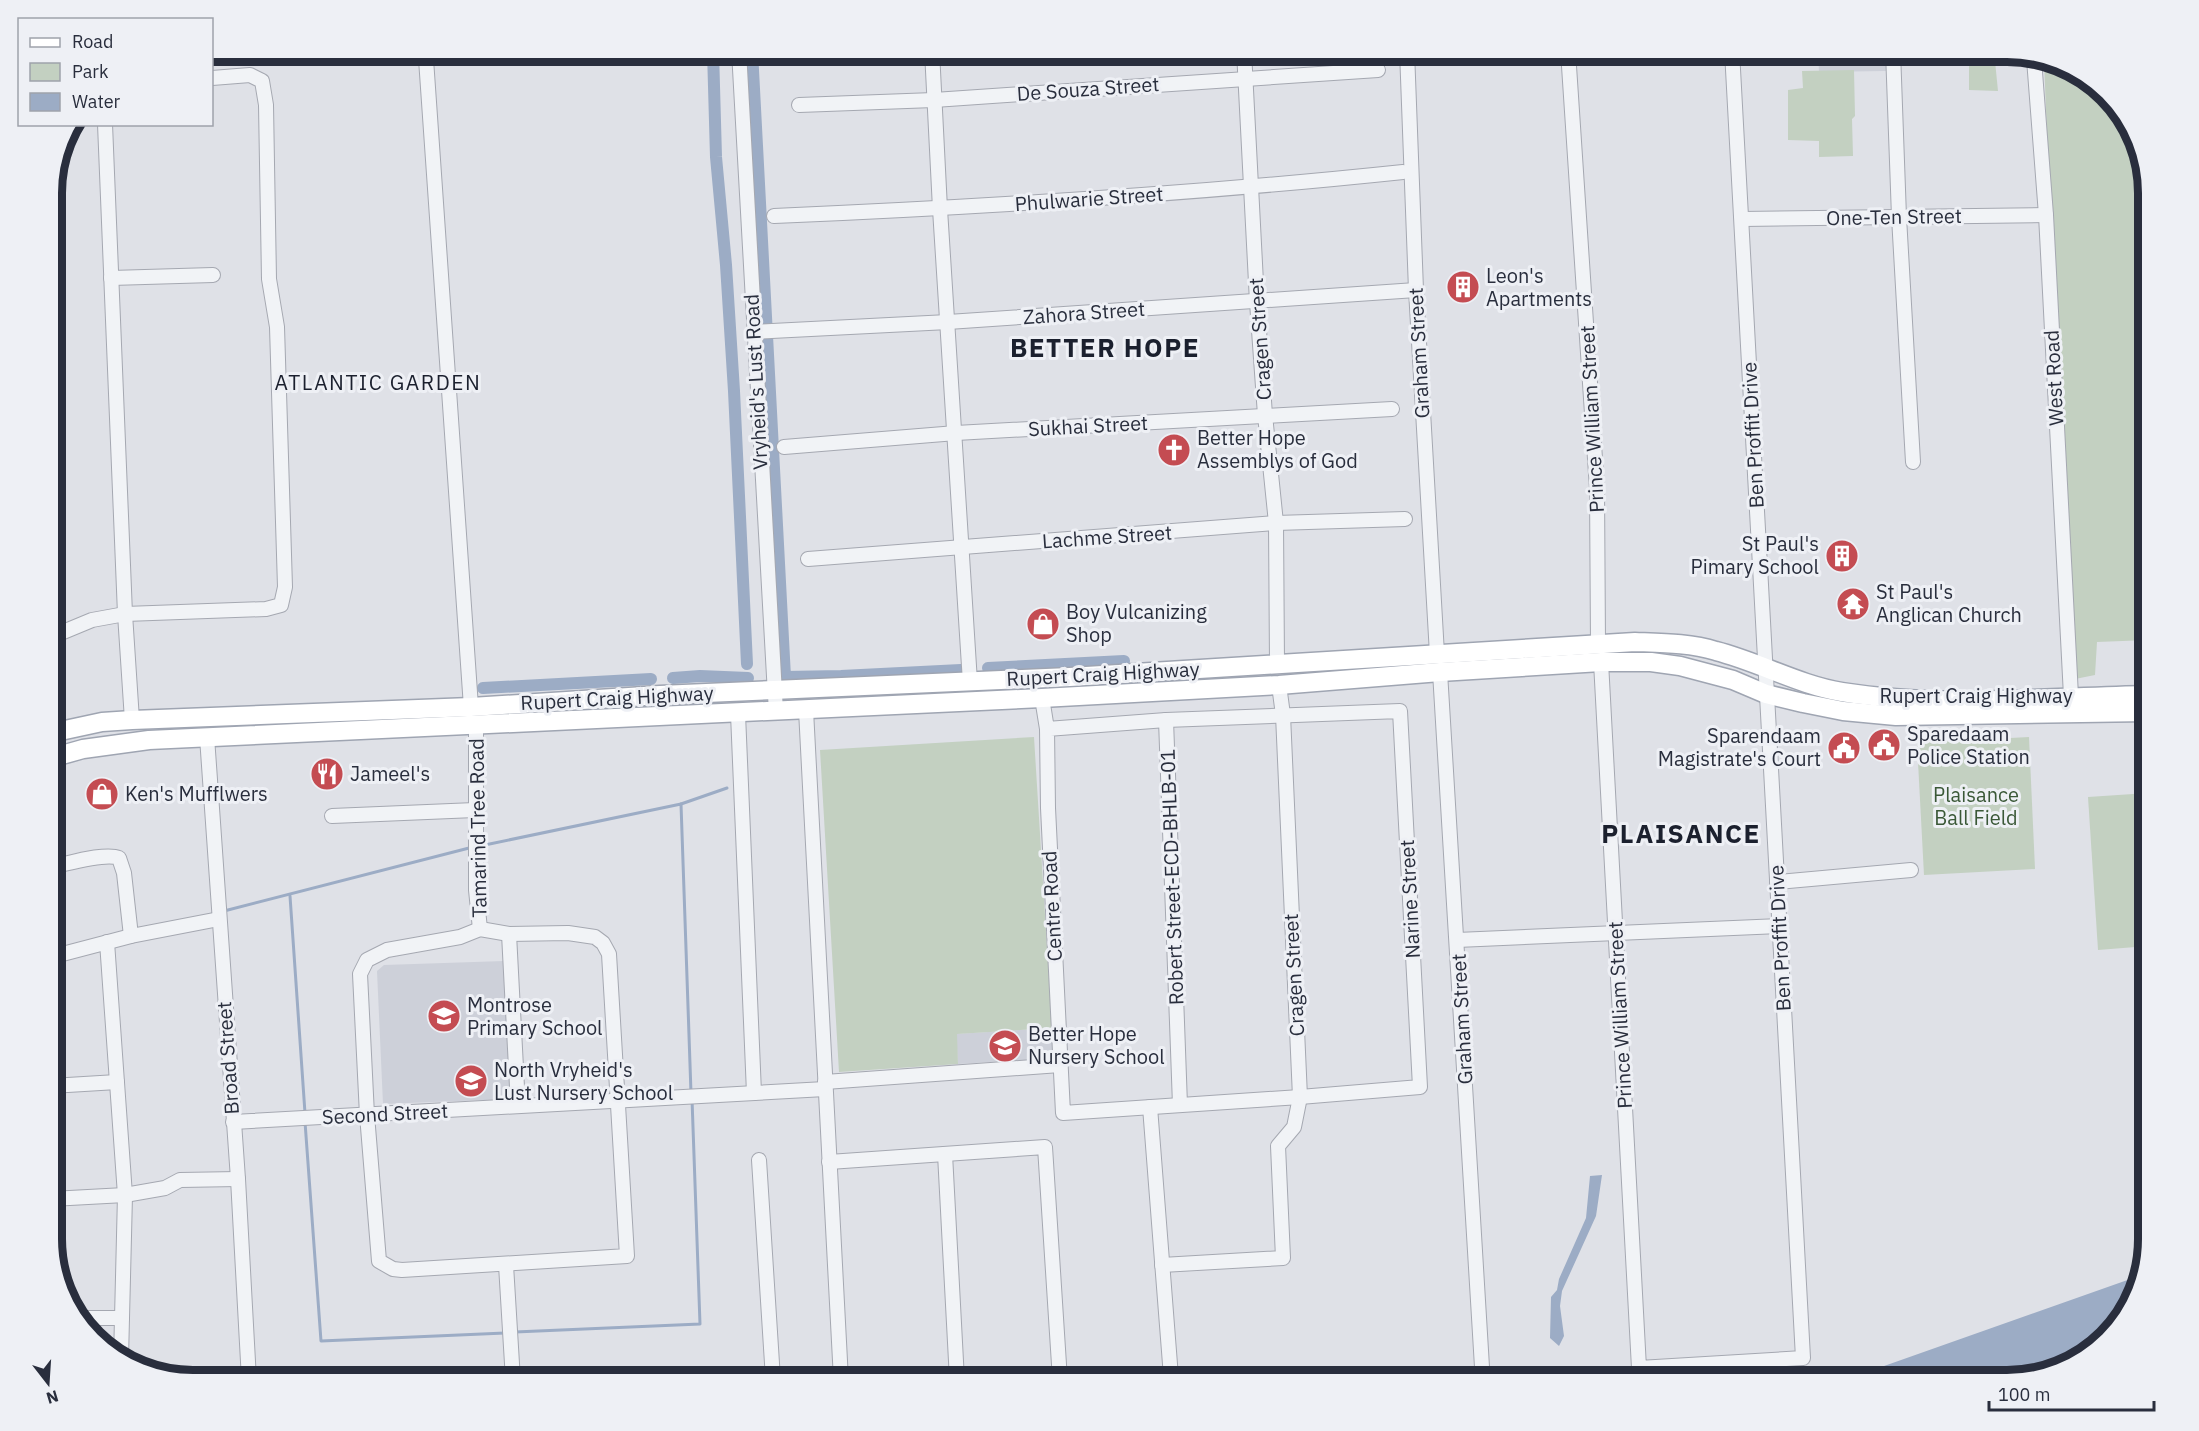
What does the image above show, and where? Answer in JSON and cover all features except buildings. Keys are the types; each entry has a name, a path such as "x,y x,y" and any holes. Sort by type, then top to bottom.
{"main road":[{"name":"Rupert Craig Highway","path":"62,731 102,722 132,720 471,707 1277,664 1439,663 1599,653 1674,643 1716,650 1839,692 1882,697 1936,700 2138,695"},
{"name":"Rupert Craig Highway","path":"1599,653 1680,666 1733,680 1766,694 1843,711 1896,716 2138,712"},
{"name":"Rupert Craig Highway","path":"62,755 83,749 136,741 738,714 1279,685 1439,663"}],"street":[{"name":"Cragen Street","path":"1244,61 1257,302 1276,523 1277,664"},
{"name":"Graham Street","path":"1407,61 1416,290 1482,1367"},
{"name":"Prince William Street","path":"1569,61 1597,489 1599,653 1639,1368"},
{"name":"Ben Proffit Drive","path":"1639,1368 1803,1358 1733,61"},
{"path":"1893,61 1899,217 1913,462"},
{"path":"426,62 471,707"},
{"name":"Vryheid's Lust Road","path":"739,62 756,332 776,712"},
{"path":"932,62 970,682"},
{"name":"West Road","path":"2034,65 2046,215 2071,696"},
{"name":"De Souza Street","path":"799,105 934,100 1378,70"},
{"path":"62,632 92,620 125,614 266,609 281,606 285,587 277,327 269,279 266,105 262,81 250,75 213,78"},
{"path":"105,126 125,614 132,720"},
{"name":"Phulwarie Street","path":"774,216 940,209 1252,188 1403,172"},
{"name":"One-Ten Street","path":"1742,219 2046,215"},
{"path":"111,278 213,275"},
{"name":"Zahora Street","path":"756,332 948,322 1416,290"},
{"name":"Sukhai Street","path":"784,447 956,434 1392,409"},
{"name":"Lachme Street","path":"808,559 1276,523 1405,519"},
{"name":"Cragen Street","path":"1162,1265 1283,1258 1278,1146 1294,1127 1300,1097 1283,716 1279,685"},
{"name":"Centre Road","path":"1042,698 1047,729 1048,808 1064,1113 1150,1107"},
{"path":"806,710 841,1370"},
{"name":"Narine Street","path":"1283,716 1400,711 1420,1087 1300,1097"},
{"path":"738,714 754,1093"},
{"path":"1047,729 1166,720 1283,716"},
{"name":"Robert Street-ECD-BHLB-01","path":"1166,720 1180,1106"},
{"name":"Tamarind Tree Road","path":"476,726 476,890 480,929"},
{"name":"Broad Street","path":"207,737 238,1179 248,1370"},
{"path":"333,816 475,810"},
{"path":"62,865 115,856 119,858 124,873 131,936"},
{"path":"1777,882 1911,870"},
{"path":"62,954 131,936 219,919"},
{"path":"1457,940 1780,926"},
{"path":"480,929 509,934 568,933 595,937 603,943 609,954 627,1256 506,1265 393,1269 379,1261 367,1115 360,974 362,967 367,960 387,950 460,937 480,929"},
{"path":"509,934 518,1107"},
{"path":"107,942 125,1195 121,1348"},
{"name":"Second Street","path":"233,1122 754,1093 1060,1065"},
{"path":"62,1085 117,1082"},
{"path":"1170,1370 1150,1107 1300,1097"},
{"path":"829,1162 1045,1147 1059,1370"},
{"path":"945,1154 956,1370"},
{"path":"759,1160 772,1370"},
{"path":"62,1198 125,1195 165,1188 180,1180 238,1179"},
{"path":"506,1265 512,1370"},
{"path":"89,1318 122,1318"}],"shaded area":[{"path":"1818,61 1886,61 1886,71 1819,72"},
{"name":"Montrose Primary School","path":"504,961 513,1099 383,1104 377,971 384,965"},
{"name":"Better Hope Nursery School","path":"1052,1028 1054,1058 958,1064 956,1034"}],"green space":[{"path":"1902,61 1995,61 1998,91 1969,90 1969,66 1902,66"},
{"path":"2044,67 2065,75 2079,84 2105,106 2124,134 2131,150 2138,192 2138,640 2097,642 2095,675 2070,680"},
{"path":"1854,70 1853,156 1819,157 1819,141 1788,140 1788,90 1803,88 1802,71"},
{"path":"1034,737 1052,1028 957,1034 958,1064 839,1072 820,750"},
{"name":"Plaisance Ball Field","path":"2029,737 2035,869 1924,875 1917,743"},
{"path":"2138,794 2138,947 2098,950 2088,797"}],"water":[{"path":"1602,1175 1596,1216 1562,1291 1560,1306 1564,1336 1559,1346 1550,1338 1551,1297 1557,1290 1559,1279 1586,1218 1590,1176"},
{"path":"2132,1279 2124,1297 2105,1325 2079,1347 2049,1363 2007,1370 1873,1370"}],"waterway":[{"path":"713,62 716,157 734,391 747,664"},
{"path":"753,62 785,677 961,670"},
{"path":"988,668 1124,661"},
{"path":"673,678 700,676 748,678"},
{"path":"483,688 651,679"},
{"path":"681,804 727,788"},
{"path":"480,846 681,804 691,1093"},
{"path":"224,911 473,847"},
{"path":"290,896 305,1113"},
{"path":"515,1332 700,1324 692,1099"},
{"path":"305,1122 321,1341 505,1333"}],"place":[{"name":"Leon's Apartments","path":"1463,287"},
{"name":"Better Hope Assemblys of God","path":"1174,450"},
{"name":"St Paul's Pimary School","path":"1842,556"},
{"name":"St Paul's Anglican Church","path":"1853,604"},
{"name":"Boy Vulcanizing Shop","path":"1043,624"},
{"name":"Sparedaam Police Station","path":"1884,745"},
{"name":"Sparendaam Magistrate's Court","path":"1844,748"},
{"name":"Jameel's","path":"327,774"},
{"name":"Ken's Mufflwers","path":"102,794"},
{"name":"Montrose Primary School","path":"444,1016"},
{"name":"Better Hope Nursery School","path":"1005,1046"},
{"name":"North Vryheid's Lust Nursery School","path":"471,1081"}],"district":[{"name":"BETTER HOPE","path":"1105,348"},
{"name":"ATLANTIC GARDEN","path":"378,383"},
{"name":"PLAISANCE","path":"1681,834"}]}
